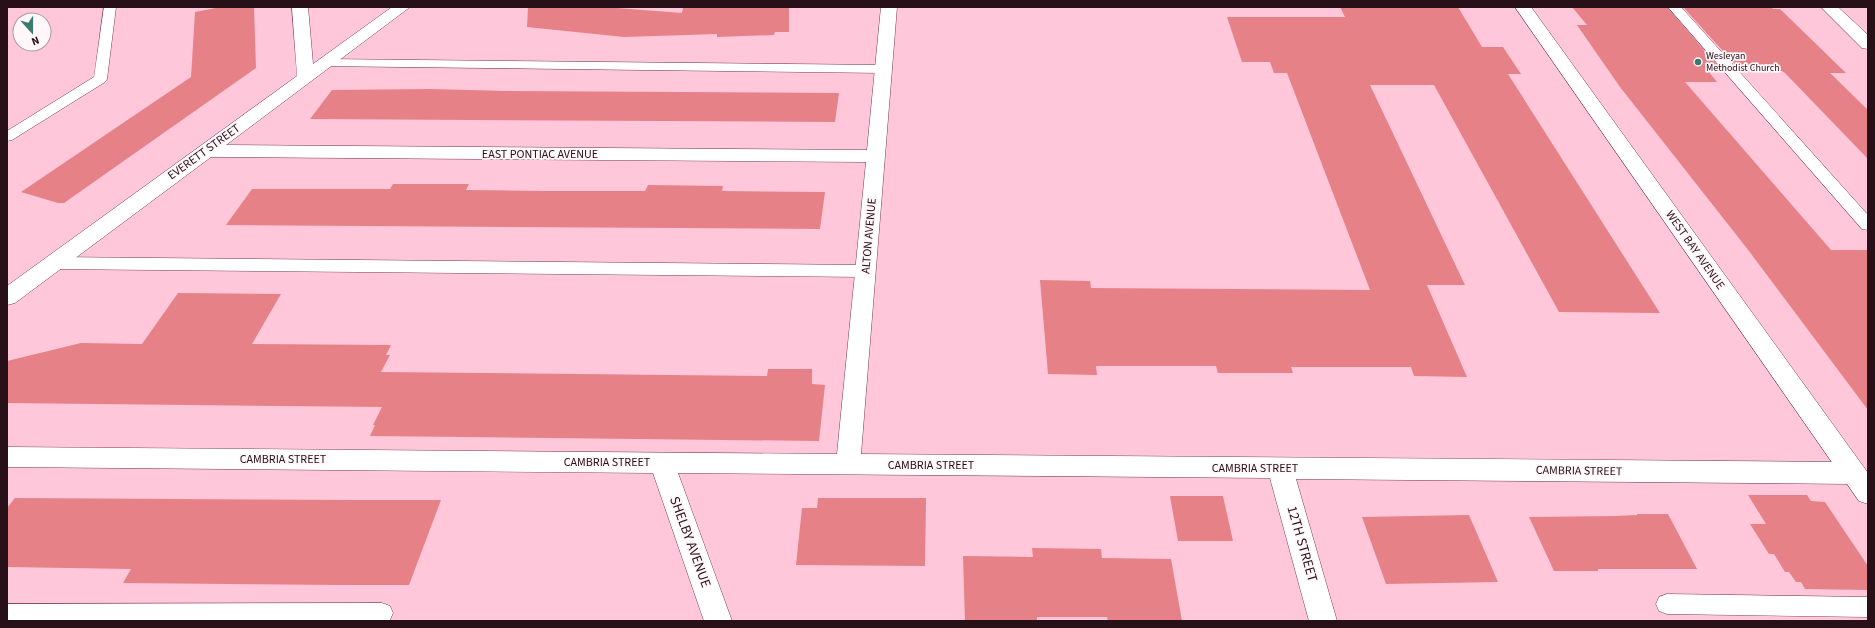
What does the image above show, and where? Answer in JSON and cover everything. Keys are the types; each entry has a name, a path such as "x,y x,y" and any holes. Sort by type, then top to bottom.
{"street":[{"path":"300,7 306,77"},
{"name":"EVERETT STREET","path":"7,297 402,7"},
{"name":"ALTON AVENUE","path":"848,464 889,7"},
{"name":"WEST BAY AVENUE","path":"1523,7 1861,483"},
{"path":"1828,7 1868,44"},
{"name":"EAST PONTIAC AVENUE","path":"205,151 876,156"},
{"name":"CAMBRIA STREET","path":"7,457 1280,468 1861,483"},
{"name":"SHELBY AVENUE","path":"662,463 718,621"},
{"name":"12TH STREET","path":"1280,468 1323,621"}],"lane":[{"path":"7,137 100,79 110,7"},
{"path":"1674,7 1868,225"},
{"path":"324,63 884,69"},
{"path":"52,263 866,271"},
{"path":"1667,604 1868,607"},
{"path":"7,614 382,613"}],"building":[{"path":"221,7 254,7 256,68 64,203 58,203 21,192 191,77 195,12"},
{"path":"528,7 604,7 682,13 683,8 789,7 789,32 775,32 774,35 717,37 717,34 624,37 527,27"},
{"path":"1340,7 1458,7 1482,47 1503,47 1521,74 1508,74 1660,313 1559,312 1434,85 1370,85 1465,285 1427,285 1467,377 1414,376 1411,367 1291,367 1293,373 1218,373 1216,366 1096,366 1097,375 1048,374 1040,280 1090,281 1091,288 1370,290 1287,73 1274,73 1270,62 1242,62 1227,17 1345,17"},
{"path":"1572,7 1667,7 1723,72 1709,72 1717,82 1685,82 1831,250 1868,250 1868,410 1749,251 1620,87 1577,25 1587,25"},
{"path":"1683,7 1771,7 1773,9 1780,9 1846,73 1830,73 1868,110 1868,159 1785,73 1782,71 1741,71"},
{"path":"430,89 507,91 839,93 835,122 310,119 332,90"},
{"path":"393,184 469,184 466,190 645,191 648,185 723,186 722,191 825,192 820,229 226,225 252,189 390,189"},
{"path":"178,293 281,294 252,344 391,345 386,355 390,355 381,372 767,376 768,369 812,369 812,384 825,385 819,441 370,436 375,425 373,425 382,407 7,403 7,361 81,343 142,344"},
{"path":"1748,495 1807,495 1811,501 1825,502 1868,566 1868,590 1805,589 1801,582 1796,582 1789,572 1785,572 1774,554 1769,554 1750,524 1766,524"},
{"path":"1170,496 1223,496 1233,541 1178,541"},
{"path":"15,498 441,500 409,585 342,585 123,583 131,569 7,567 7,508"},
{"path":"818,498 926,498 925,566 796,565 802,508 817,508"},
{"path":"1668,514 1697,569 1598,569 1598,571 1554,571 1529,517 1616,516"},
{"path":"1469,515 1498,582 1386,584 1362,517"},
{"path":"1032,548 1101,549 1102,558 1171,559 1182,621 1108,621 1107,617 1037,617 1037,621 965,621 963,556 1033,557"}],"place":[{"name":"Wesleyan Methodist Church","path":"1698,62"}]}
